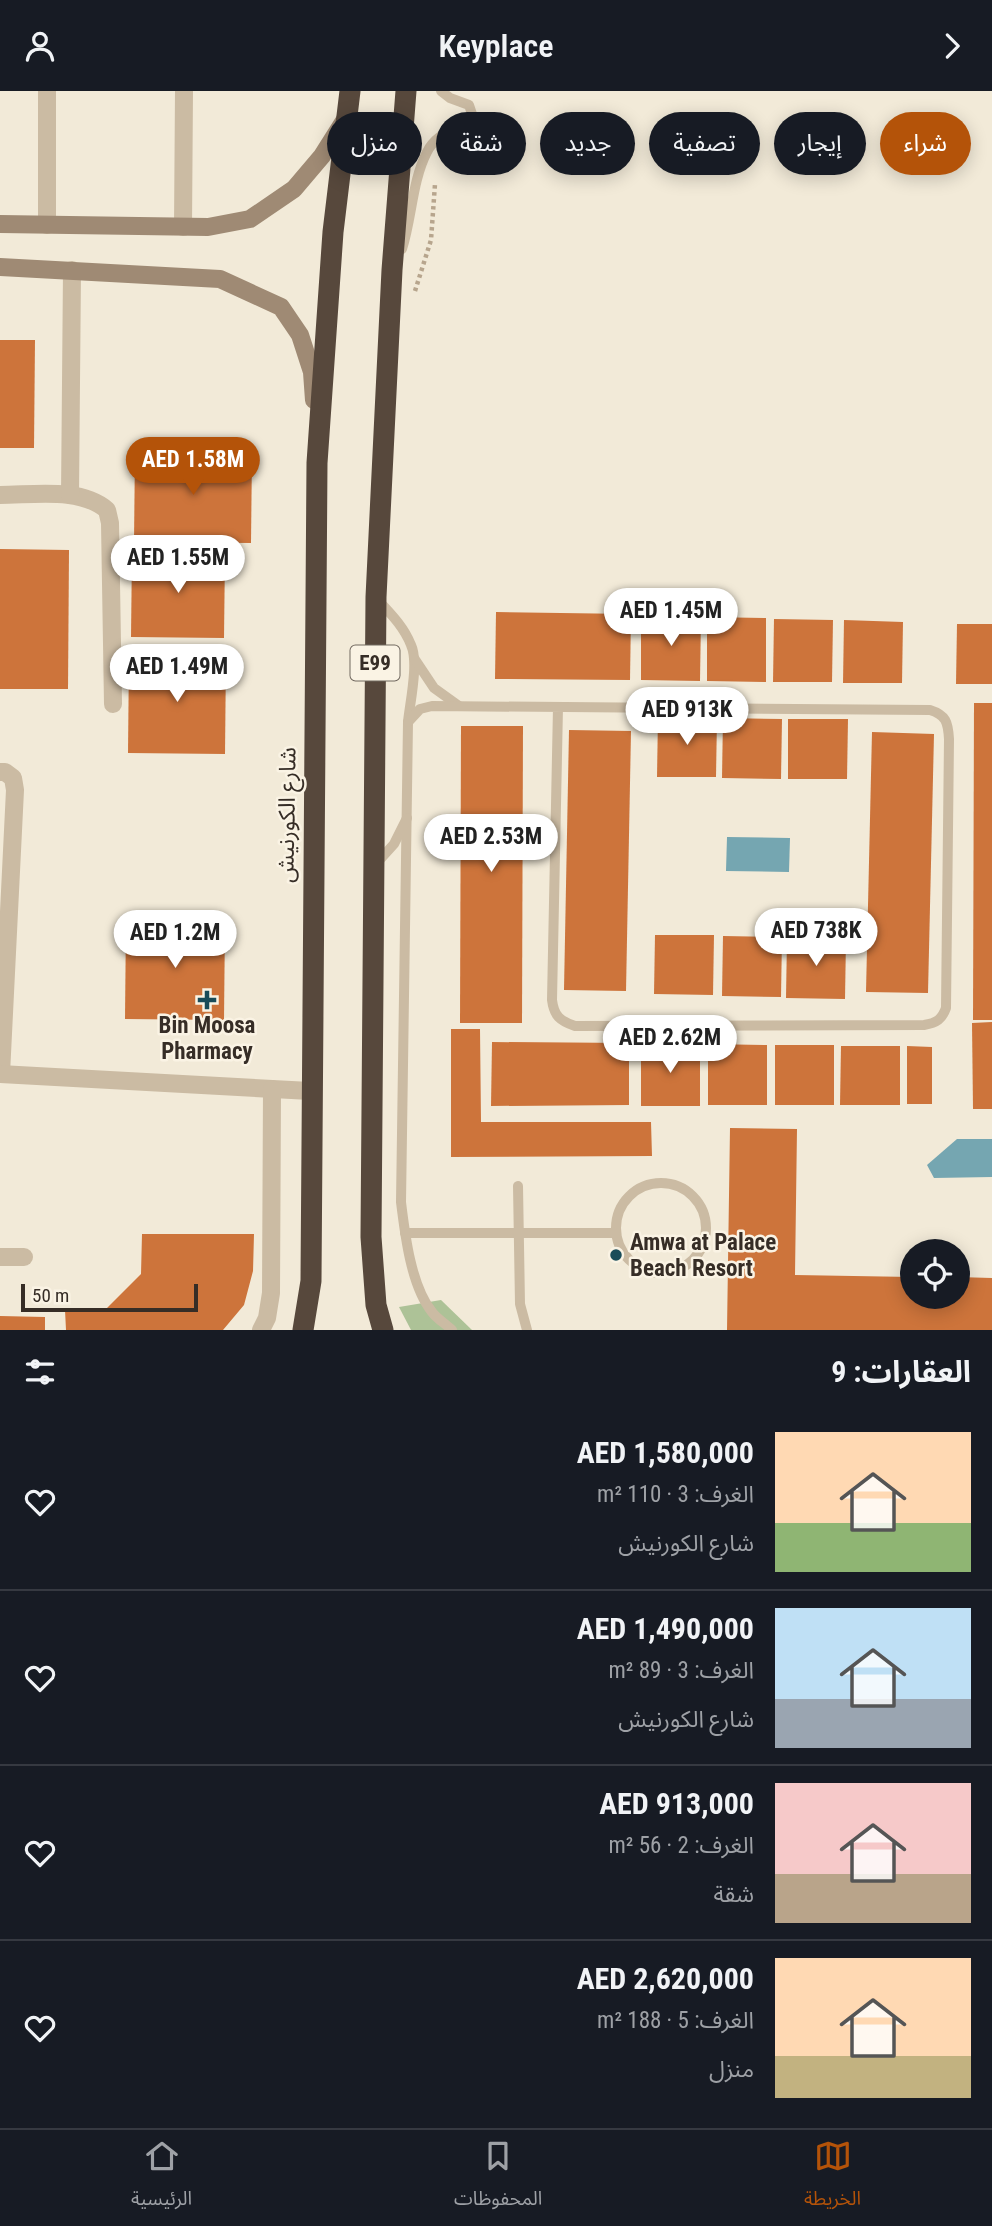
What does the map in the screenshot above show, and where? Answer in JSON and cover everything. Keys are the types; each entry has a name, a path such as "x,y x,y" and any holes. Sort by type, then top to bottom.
{"highway":[{"name":"شارع الكورنيش","path":"347,112 350,91"},
{"name":"E99","path":"383,1330 376,1305 371,1237 376,597 392,270 406,91"},
{"name":"شارع الكورنيش","path":"303,1330 311,1280 310,1091 317,463 333,232 340,175"}],"street":[{"path":"47,91 47,225"},
{"path":"183,227 184,91"},
{"path":"0,224 208,227 250,219 294,189 327,148"},
{"path":"0,267 220,279 281,307 300,335 312,372 317,463"},
{"path":"70,495 72,270"},
{"path":"0,495 70,495 89,498 107,510 110,523 113,703"},
{"path":"0,772 13,778 15,790 6,894 1,1074 310,1091"},
{"path":"261,1330 267,1318 271,1293 272,1089"},
{"path":"0,1257 24,1257"}],"lane":[{"path":"392,270 403,246 426,153 438,137 467,123 472,114 468,105 441,91"},
{"path":"376,597 398,621 412,647 414,658 408,722 401,1202 405,1233 421,1293 432,1313 452,1330"},
{"path":"414,658 434,688 459,706"},
{"path":"408,722 419,709 432,706 459,706 930,710 941,713 948,722 949,739 946,1008 942,1017 934,1023 924,1025 575,1026 562,1022 554,1014 552,1000 558,707"},
{"path":"373,867 394,844 408,815"},
{"path":"658,1183 673,1184 697,1201 704,1214 706,1228 703,1243 696,1256 685,1266 663,1272 641,1269 629,1260 620,1248 616,1233 616,1219 631,1194 644,1186 658,1183"},
{"path":"518,1186 520,1304 527,1330"},
{"path":"405,1233 616,1233"}],"green space":[{"path":"441,1300 472,1330 411,1330 399,1307"}],"water":[{"path":"727,837 790,838 789,872 726,871"},
{"path":"957,1139 992,1139 992,1177 934,1178 927,1165"}],"building":[{"path":"0,340 35,340 34,448 0,448"},
{"path":"135,451 252,453 251,543 134,542"},
{"path":"0,549 69,550 68,689 0,689"},
{"path":"132,552 225,553 224,638 131,637"},
{"path":"496,612 631,614 630,680 495,679"},
{"path":"641,615 701,616 700,681 641,680"},
{"path":"707,617 766,618 766,682 707,681"},
{"path":"774,619 833,620 832,682 773,682"},
{"path":"844,620 903,622 902,683 843,683"},
{"path":"957,624 992,624 992,684 956,684"},
{"path":"129,654 226,655 225,754 128,753"},
{"path":"974,703 992,703 992,1020 973,1020"},
{"path":"658,717 717,718 716,777 657,777"},
{"path":"723,718 782,719 781,779 722,778"},
{"path":"788,719 848,719 847,779 788,779"},
{"path":"461,726 523,726 522,1023 460,1023"},
{"path":"569,730 631,731 626,991 564,990"},
{"path":"872,732 934,734 928,993 866,992"},
{"path":"126,920 225,921 224,1020 125,1019"},
{"path":"655,935 714,935 713,995 654,994"},
{"path":"723,936 782,937 781,997 722,996"},
{"path":"787,938 846,939 845,999 786,998"},
{"path":"992,1022 992,1109 973,1109 972,1023"},
{"path":"451,1029 480,1029 481,1122 651,1122 652,1156 451,1157"},
{"path":"492,1042 629,1043 629,1105 491,1106"},
{"path":"641,1043 700,1044 700,1106 641,1106"},
{"path":"708,1044 767,1045 767,1105 708,1105"},
{"path":"775,1045 834,1045 834,1105 775,1105"},
{"path":"841,1046 900,1046 900,1105 840,1105"},
{"path":"907,1046 932,1047 932,1104 907,1104"},
{"path":"730,1128 797,1129 795,1275 900,1277 900,1309 970,1309 970,1277 992,1278 992,1330 727,1330"},
{"path":"142,1234 254,1234 253,1271 244,1305 223,1330 66,1330 65,1310 106,1309 141,1274"},
{"path":"0,1316 45,1317 45,1330 0,1330"}],"place":[{"name":"Bin Moosa Pharmacy","path":"207,1000"},
{"name":"Amwa at Palace Beach Resort","path":"616,1255"}]}
